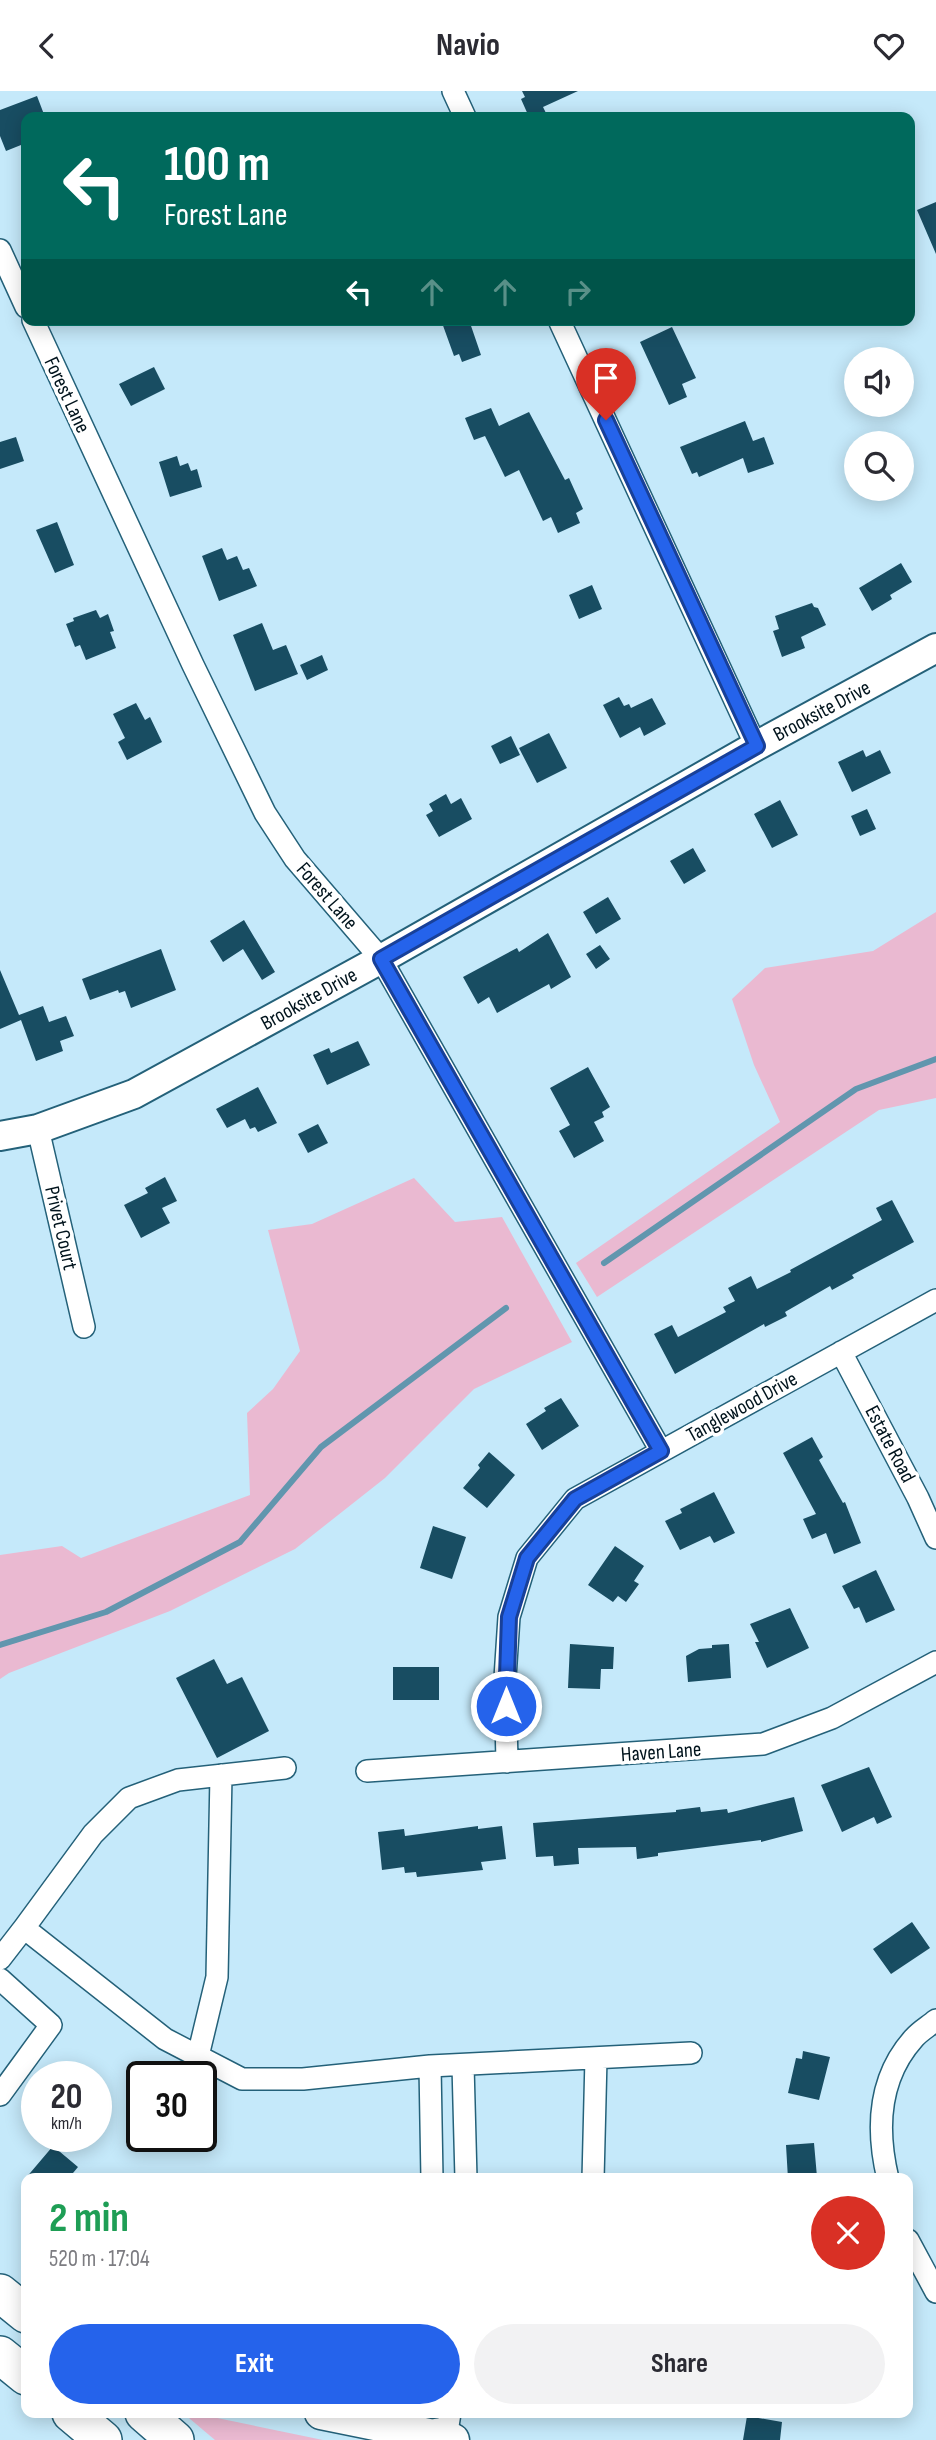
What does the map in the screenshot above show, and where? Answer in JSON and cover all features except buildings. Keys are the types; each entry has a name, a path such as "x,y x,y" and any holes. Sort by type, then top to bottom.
{"highway":[{"path":"0,2293 21,2310"},
{"path":"0,2355 21,2373"},
{"path":"77,2418 103,2440"},
{"path":"150,2418 175,2440"}],"main road":[{"path":"0,2344 21,2349"},
{"path":"353,2418 436,2431"}],"street":[{"path":"453,91 464,112"},
{"path":"0,250 21,296"},
{"name":"Forest Lane","path":"36,326 187,653 265,813 295,859 381,959 661,1451"},
{"path":"562,326 757,746"},
{"name":"Brooksite Drive","path":"0,1136 38,1129 134,1094 936,648"},
{"name":"Privet Court","path":"38,1129 84,1327"},
{"name":"Tanglewood Drive","path":"507,1762 505,1678 509,1617 527,1558 575,1499 936,1300"},
{"name":"Estate Road","path":"841,1352 918,1498 936,1538"},
{"name":"Haven Lane","path":"367,1772 763,1744 832,1718 936,1662"},
{"path":"0,1959 93,1834 129,1798 178,1780 285,1767"},
{"path":"198,2056 217,1977 221,1775"},
{"path":"24,1928 165,2039 242,2080 303,2079 430,2066 691,2053"},
{"path":"0,1979 51,2025 0,2095"},
{"path":"886,2173 883,2159 880,2105 892,2072 914,2038 936,2020"},
{"path":"593,2173 596,2058"},
{"path":"463,2065 466,2173"},
{"path":"430,2066 432,2173"},
{"path":"913,2249 936,2292"}],"shaded area":[{"path":"936,912 936,1098 879,1110 597,1297 576,1263 780,1122 754,1065 732,999 765,968 873,951"},
{"path":"414,1178 455,1222 502,1217 572,1342 474,1389 385,1478 295,1549 170,1611 9,1673 0,1679 0,1555 62,1546 81,1558 250,1495 247,1413 273,1389 300,1351 268,1230 312,1224"},
{"path":"189,2418 217,2418 323,2440 215,2440"}],"waterway":[{"path":"604,1263 856,1089 936,1059"},
{"path":"0,1645 106,1612 240,1542 321,1447 506,1308"}],"route":[{"path":"506,1706 509,1617 527,1558 575,1499 661,1451 381,959 757,746 606,420"}]}
